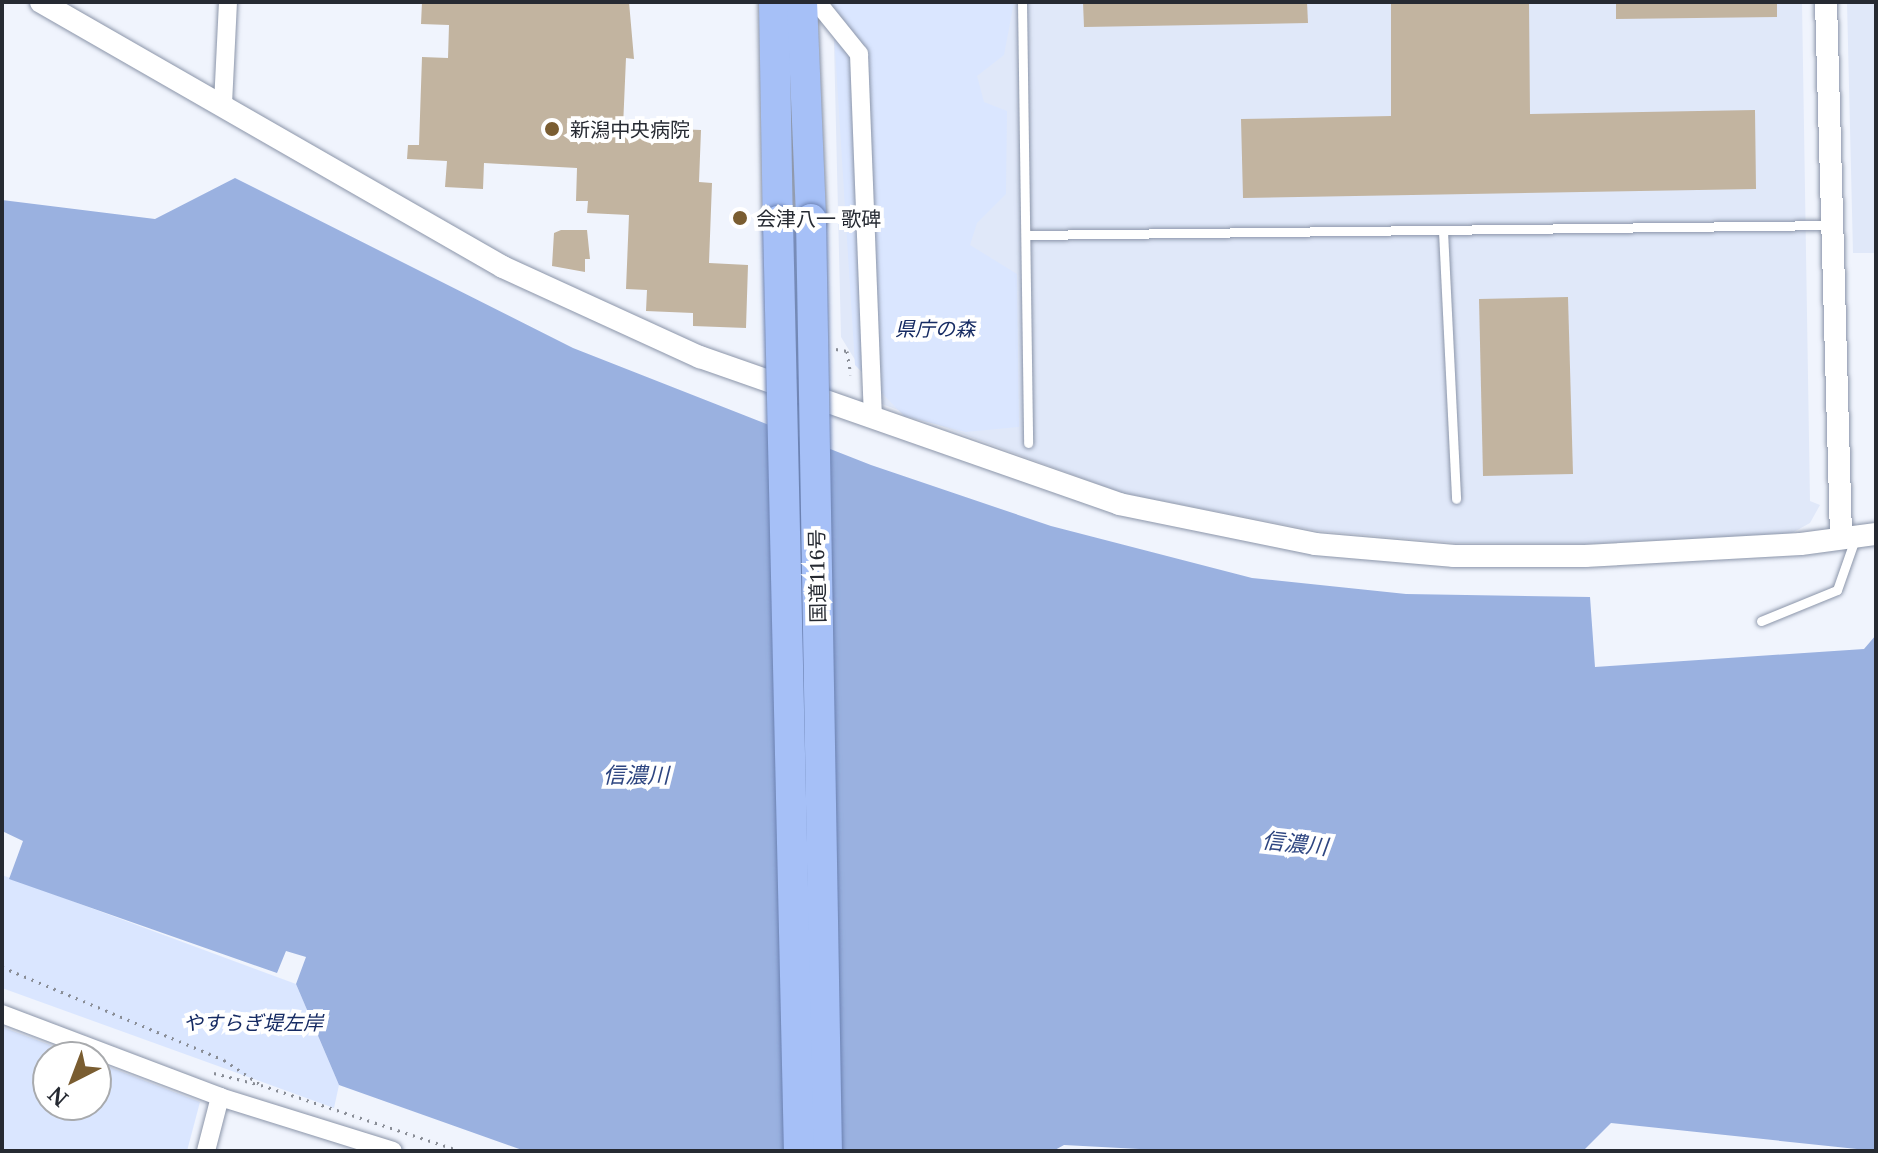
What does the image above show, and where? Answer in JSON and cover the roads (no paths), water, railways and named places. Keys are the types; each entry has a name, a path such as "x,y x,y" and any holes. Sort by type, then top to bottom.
{"highway":[{"name":"国道116号","path":"774,2 799,1151"},
{"name":"国道116号","path":"802,2 811,219 827,1151"}],"street":[{"path":"41,2 503,267 700,357 1119,504 1315,544 1454,556 1585,556 1858,535 1830,225 1826,2"},
{"path":"223,104 228,2"},
{"path":"817,2 859,54 873,419"},
{"path":"2,1014 220,1097 393,1151"},
{"path":"206,1151 220,1097"}],"lane":[{"path":"1022,2 1028,235 1028,443"},
{"path":"1028,235 1830,225"},
{"path":"1443,231 1456,499"},
{"path":"1761,621 1837,590 1858,535"}],"water":[{"name":"信濃川","path":"235,178 573,348 871,465 1051,526 1252,578 1406,594 1590,597 1595,667 1864,649 1876,635 1876,1151 1611,1123 1583,1151 1177,1151 1064,1145 1053,1151 525,1151 339,1085 296,984 306,957 286,951 277,973 9,879 23,841 2,831 2,200 155,219"}],"place":[{"name":"新潟中央病院","path":"552,129"},
{"name":"会津八一 歌碑","path":"740,218"}],"park label":[{"name":"県庁の森","path":"935,328"},
{"name":"やすらぎ堤左岸","path":"253,1022"}]}
